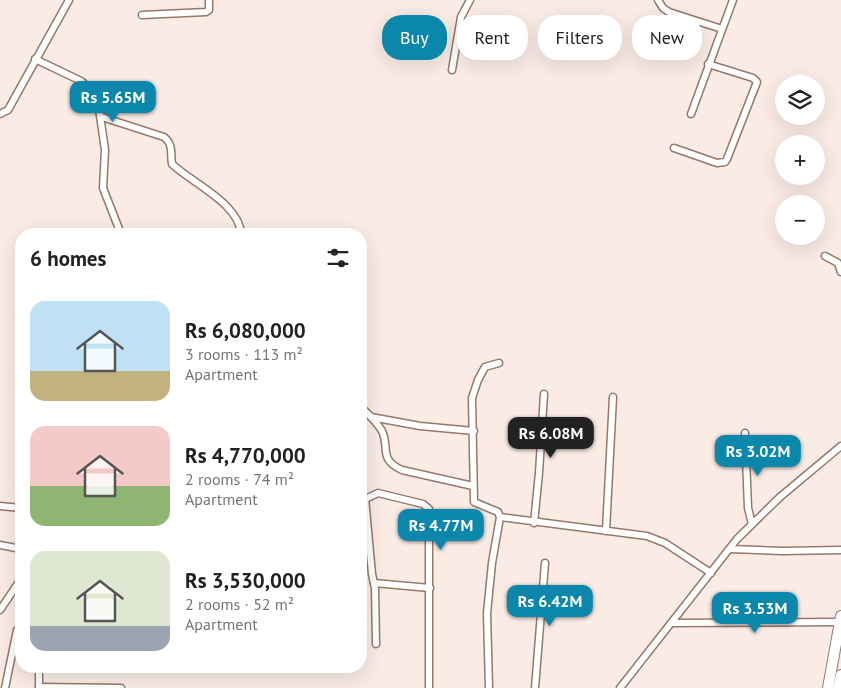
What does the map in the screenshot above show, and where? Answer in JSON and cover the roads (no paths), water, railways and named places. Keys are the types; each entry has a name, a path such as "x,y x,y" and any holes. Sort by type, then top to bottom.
{"main road":[{"path":"828,688 840,619"},
{"path":"838,688 841,675"}],"street":[{"path":"0,114 8,110 69,0"},
{"path":"142,15 206,12 210,0"},
{"path":"452,70 461,17 470,0"},
{"path":"658,0 663,8 669,12 722,29"},
{"path":"691,114 733,0"},
{"path":"36,59 85,84 102,117 105,158 104,188 119,228"},
{"path":"674,148 717,163 725,162 728,159 756,82 754,78 708,64"},
{"path":"102,117 169,140 172,149 172,164 230,209 239,222 240,228"},
{"path":"826,256 838,263 841,272"},
{"path":"489,688 487,613 492,563 500,517 498,512 474,502 473,390 485,367 499,363"},
{"path":"534,523 540,474 544,394"},
{"path":"606,531 613,397"},
{"path":"367,413 381,430 386,456 395,467 473,486"},
{"path":"371,417 420,426 474,431"},
{"path":"745,433 748,508 752,524"},
{"path":"620,688 730,548 752,524 841,446"},
{"path":"367,498 378,493 427,506 430,513 429,688"},
{"path":"0,506 15,507"},
{"path":"500,517 654,538 711,573"},
{"path":"367,533 374,583 376,644"},
{"path":"0,545 15,548"},
{"path":"730,548 783,551 841,550"},
{"path":"535,688 545,564"},
{"path":"374,583 430,588"},
{"path":"0,610 15,586"},
{"path":"670,623 840,619"},
{"path":"5,688 15,640"},
{"path":"39,673 39,687 121,688"}]}
